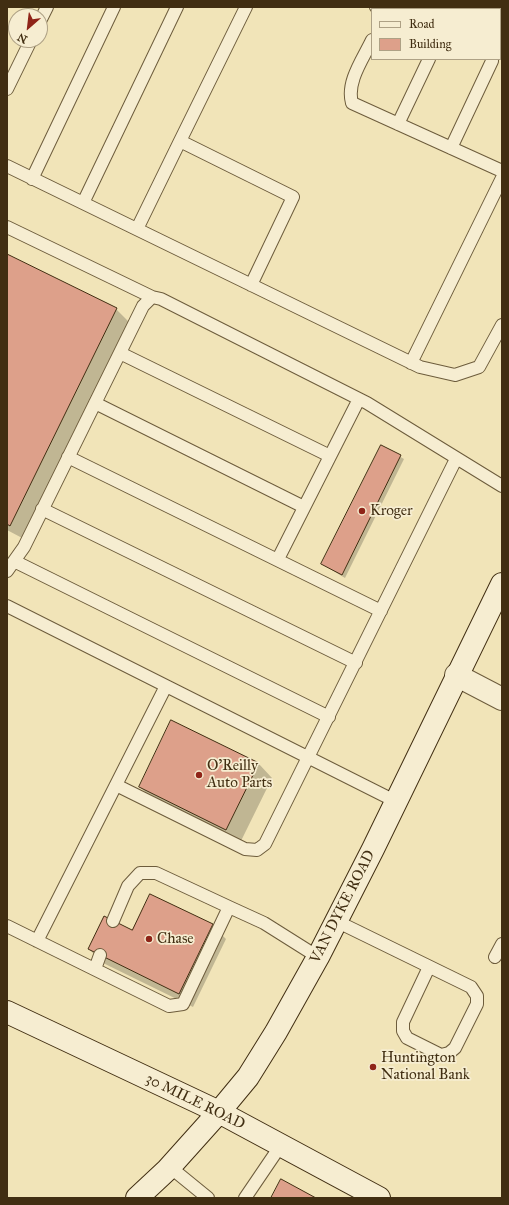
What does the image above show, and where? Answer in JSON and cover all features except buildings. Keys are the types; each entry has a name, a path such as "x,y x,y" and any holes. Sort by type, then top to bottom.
{"main road":[{"name":"VAN DYKE ROAD","path":"137,1198 170,1167 219,1112 248,1077 276,1032 318,957 502,584"},
{"path":"456,675 502,699"},
{"name":"30 MILE ROAD","path":"7,1012 219,1112 379,1198"}],"lane":[{"path":"32,178 114,7"},
{"path":"83,204 177,7"},
{"path":"137,229 246,7"},
{"path":"371,42 353,79 349,93 352,103 502,170"},
{"path":"7,90 27,48"},
{"path":"398,124 429,60"},
{"path":"451,148 494,62"},
{"path":"180,141 293,197 252,285"},
{"path":"7,166 420,367 455,375 479,367 502,325"},
{"path":"411,363 502,178"},
{"path":"7,227 152,297 160,299 359,399 502,486"},
{"path":"152,297 143,306 24,547 11,566 329,717"},
{"path":"120,353 330,456"},
{"path":"278,560 359,399"},
{"path":"95,403 304,507"},
{"path":"68,457 381,611"},
{"path":"116,785 245,849 257,850 265,844 456,459"},
{"path":"42,509 356,663"},
{"path":"7,606 396,801"},
{"path":"37,941 166,686"},
{"path":"113,921 128,886 140,874 156,873 264,923 318,957"},
{"path":"7,926 169,1006 183,1004 229,907"},
{"path":"336,921 471,987 477,996 477,1004 455,1048 449,1053 441,1055 407,1038 402,1031 403,1022 429,967"},
{"path":"495,957 502,944"},
{"path":"95,969 100,955"},
{"path":"245,1198 281,1145"},
{"path":"170,1167 208,1198"}],"place":[{"name":"Kroger","path":"362,511"},
{"name":"O'Reilly Auto Parts","path":"199,775"},
{"name":"Chase","path":"149,939"},
{"name":"Huntington National Bank","path":"373,1067"}]}
